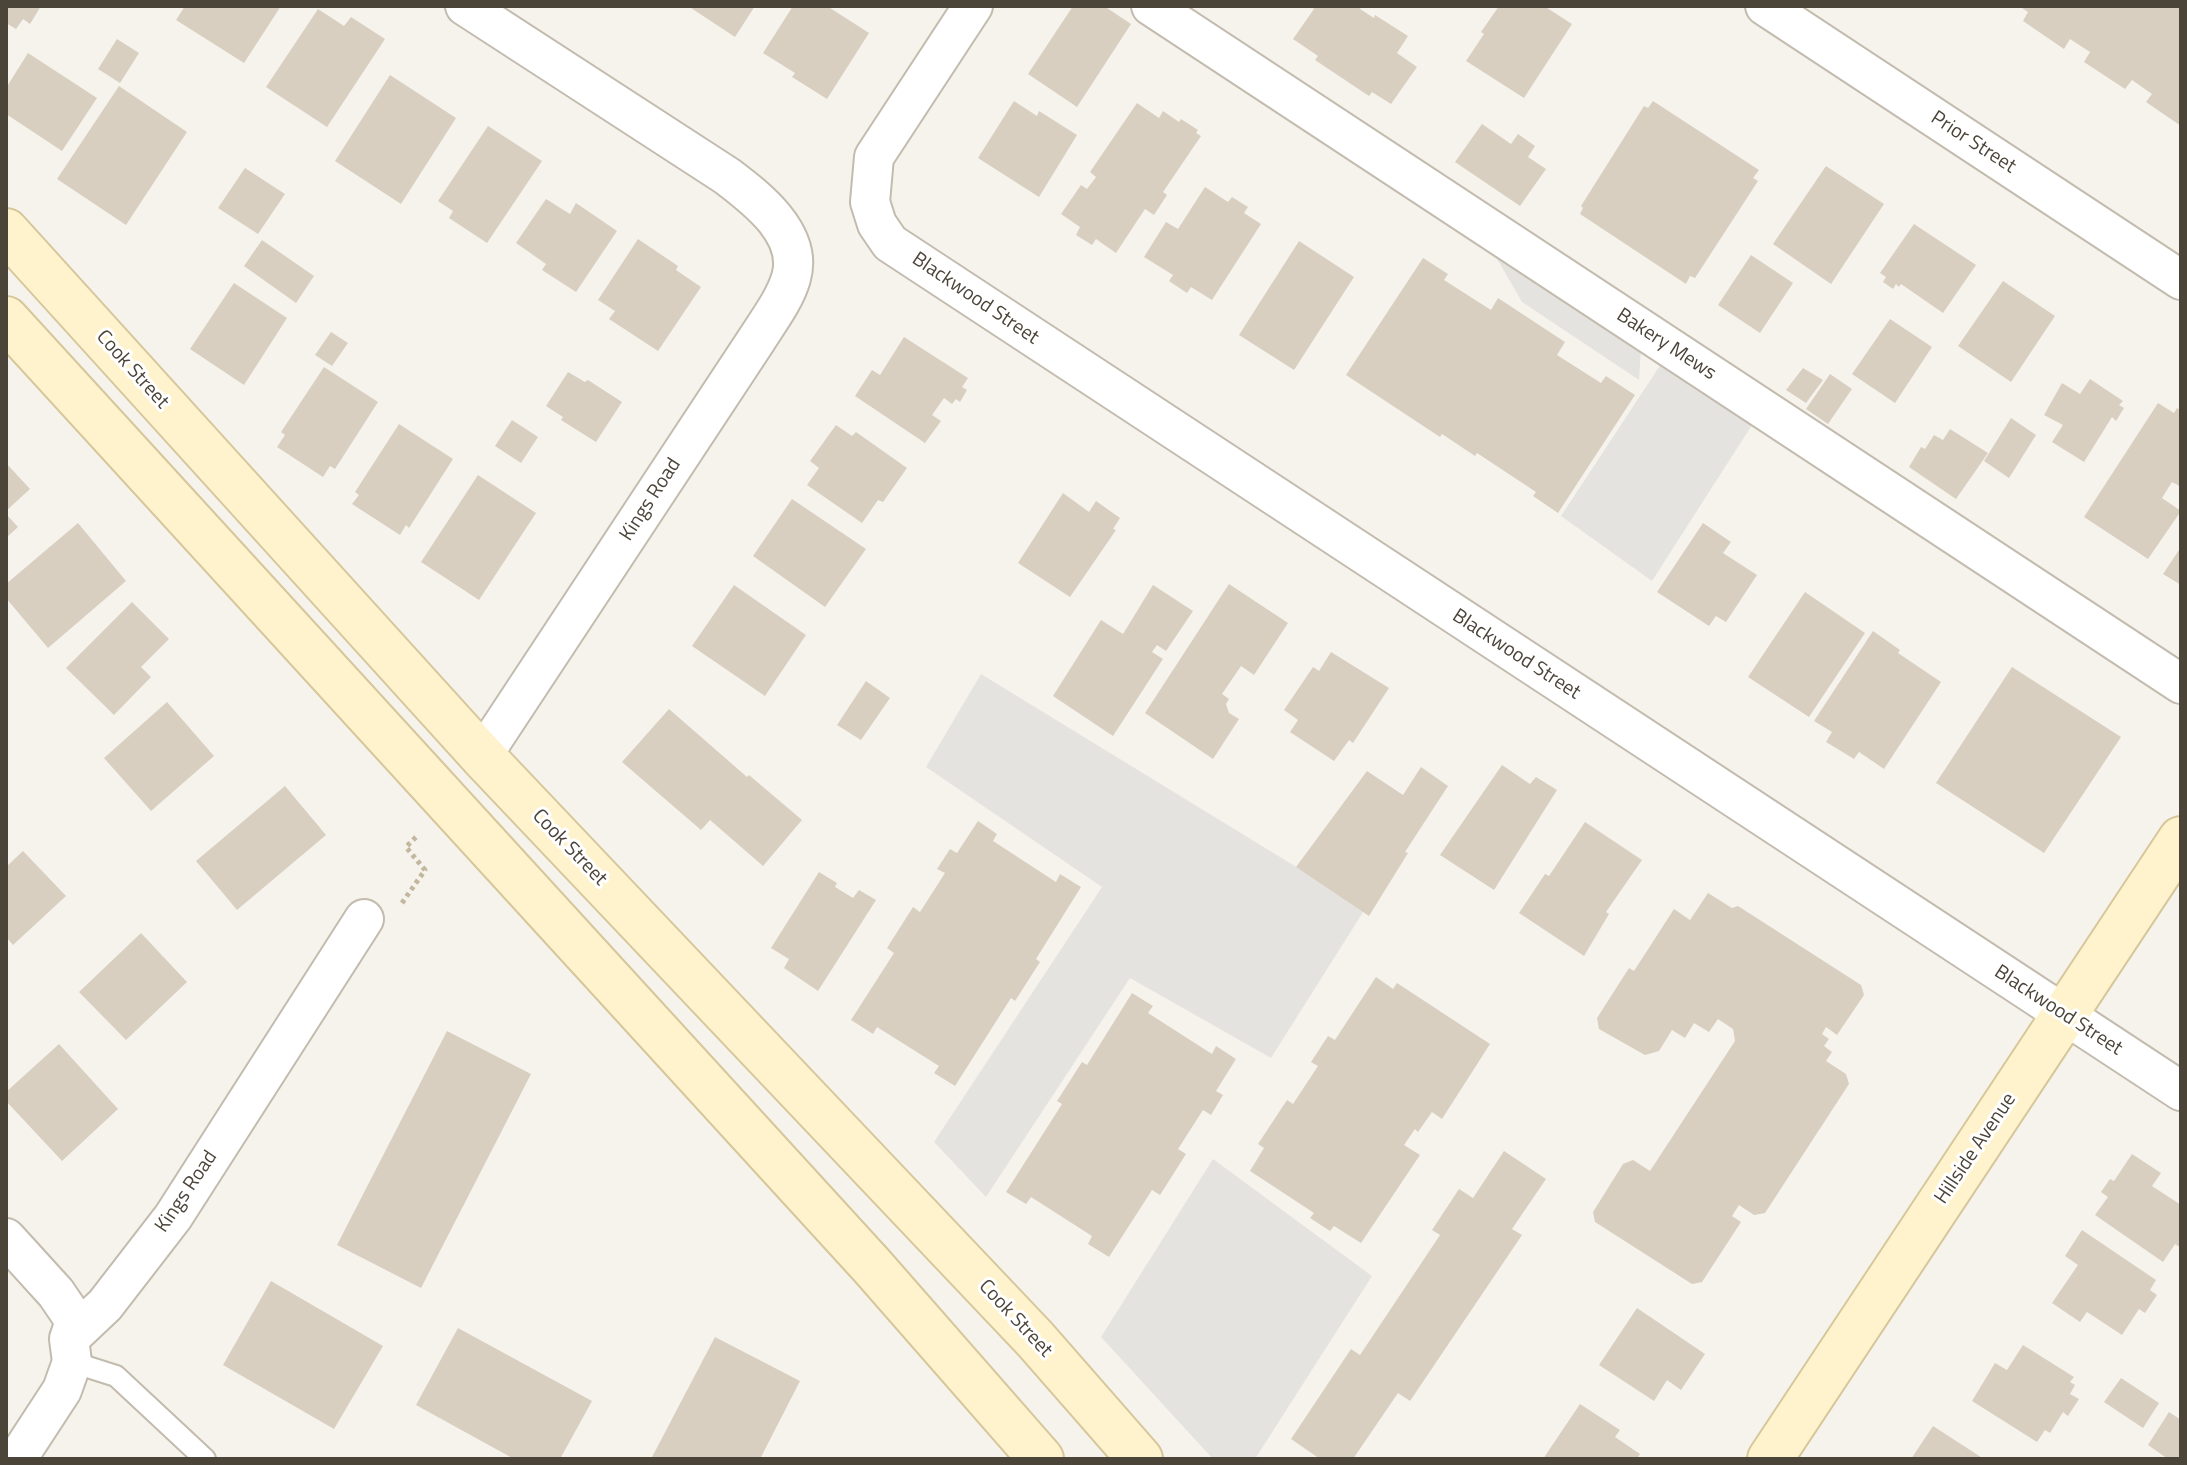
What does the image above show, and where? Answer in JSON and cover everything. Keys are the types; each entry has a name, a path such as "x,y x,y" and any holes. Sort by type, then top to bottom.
{"main road":[{"name":"Cook Street","path":"6,231 482,756 1035,1339 1140,1459"},
{"path":"6,319 872,1266 1041,1459"},
{"name":"Hillside Avenue","path":"1770,1459 2181,839"}],"street":[{"name":"Kings Road","path":"465,6 727,176 759,201 786,235 792,257 792,276 778,306 482,756"},
{"name":"Blackwood Street","path":"973,6 874,157 870,202 877,224 890,243 2181,1091"},
{"name":"Bakery Mews","path":"1151,6 2181,684"},
{"name":"Prior Street","path":"1765,6 2181,280"},
{"name":"Kings Road","path":"17,1459 62,1390 70,1350 173,1217 364,919"},
{"path":"6,1238 56,1293 75,1321 70,1350"}],"lane":[{"path":"70,1350 116,1376 205,1459"}],"path":[{"path":"364,919 405,901 425,870 406,847 417,836 427,847"}],"shaded area":[{"path":"1492,250 1641,348 1639,380 1522,302"},
{"path":"1661,364 1752,425 1652,581 1561,516"},
{"path":"981,674 1365,909 1271,1058 1130,978 986,1197 934,1142 1102,887 926,767"},
{"path":"1213,1159 1372,1276 1255,1459 1213,1459 1101,1337"}],"building":[{"path":"6,6 41,6 30,24 23,19 16,29 6,23"},
{"path":"185,6 281,6 244,63 176,20"},
{"path":"688,6 755,6 735,37"},
{"path":"793,6 827,6 869,33 827,99 792,77 795,73 763,53"},
{"path":"1073,6 1104,6 1131,24 1077,107 1028,74"},
{"path":"1310,6 1362,6 1360,9 1408,36 1397,53 1417,67 1391,104 1372,92 1369,96 1315,60 1318,56 1293,39 1314,9"},
{"path":"1499,6 1544,6 1572,24 1524,98 1466,61"},
{"path":"2019,6 2181,6 2181,126 2146,102 2152,94 2132,80 2125,89 2084,62 2090,52 2070,39 2064,49 2023,21 2028,12"},
{"path":"318,9 344,26 351,17 385,39 327,127 266,87"},
{"path":"117,39 139,53 120,83 98,69"},
{"path":"28,53 97,98 62,151 6,114 6,88"},
{"path":"390,75 456,118 401,204 335,161"},
{"path":"119,86 187,132 126,225 57,179"},
{"path":"1014,101 1037,116 1039,111 1077,135 1039,197 978,158"},
{"path":"1653,101 1759,170 1753,178 1758,181 1695,278 1690,276 1686,284 1580,214 1581,206 1644,106 1648,108"},
{"path":"1137,103 1159,118 1163,111 1179,122 1181,119 1198,130 1196,133 1201,136 1163,192 1167,195 1154,215 1145,209 1116,253 1096,239 1092,245 1076,235 1080,227 1061,214 1081,185 1087,189 1096,177 1090,172"},
{"path":"1482,124 1511,144 1518,134 1535,146 1528,157 1546,169 1520,206 1455,162"},
{"path":"488,126 542,161 487,243 449,218 453,211 438,201"},
{"path":"1826,166 1884,204 1831,284 1773,244"},
{"path":"245,168 285,194 258,234 218,208"},
{"path":"1205,187 1228,202 1232,197 1248,207 1244,213 1261,224 1212,300 1191,287 1187,293 1169,281 1173,275 1144,257 1166,222 1178,229"},
{"path":"546,199 570,214 576,203 617,231 576,292 542,270 546,264 516,243"},
{"path":"1914,224 1976,265 1943,313 1901,284 1899,287 1896,284 1893,289 1883,282 1886,277 1880,273"},
{"path":"638,239 678,266 676,270 701,287 658,351 609,319 615,311 598,300"},
{"path":"262,240 314,276 296,303 244,266"},
{"path":"1299,241 1354,277 1294,370 1239,335"},
{"path":"1751,255 1793,283 1760,333 1718,305"},
{"path":"1423,258 1448,274 1444,280 1491,310 1498,298 1565,342 1557,355 1601,383 1606,376 1635,395 1558,513 1533,496 1536,492 1477,453 1475,456 1442,434 1440,437 1346,375"},
{"path":"2003,281 2055,316 2011,382 1958,346"},
{"path":"234,283 287,318 244,385 190,349"},
{"path":"1890,319 1932,347 1895,403 1852,374"},
{"path":"331,332 348,343 332,366 315,355"},
{"path":"904,337 968,378 962,387 967,390 960,402 956,399 952,404 944,398 932,415 941,421 925,443 855,396 872,370 880,375"},
{"path":"324,367 378,402 335,469 330,466 323,477 277,447 285,435 281,432"},
{"path":"1803,368 1823,380 1806,403 1786,390"},
{"path":"568,372 585,382 588,380 622,402 596,442 561,420 563,417 546,406"},
{"path":"1830,374 1852,389 1828,424 1806,409"},
{"path":"2090,379 2123,401 2119,405 2124,408 2116,421 2112,417 2084,462 2052,442 2063,425 2044,415 2062,383 2080,394"},
{"path":"2158,403 2174,413 2177,408 2181,411 2181,487 2172,482 2162,498 2181,511 2148,559 2084,517"},
{"path":"2011,418 2036,435 2009,478 1984,461"},
{"path":"512,420 538,437 521,463 495,446"},
{"path":"399,424 453,459 409,528 406,525 400,535 352,504 359,495 355,492"},
{"path":"836,425 852,436 856,432 907,468 883,502 878,500 862,523 807,485 819,468 810,461"},
{"path":"1950,429 1988,453 1956,499 1909,467 1921,447 1925,449 1934,435 1943,440"},
{"path":"6,463 30,489 6,511"},
{"path":"478,475 536,513 479,600 421,562"},
{"path":"1063,493 1089,512 1096,501 1120,518 1113,529 1116,530 1070,597 1018,563"},
{"path":"792,499 866,549 825,607 753,556"},
{"path":"6,514 18,527 6,538"},
{"path":"78,523 126,581 48,648 6,598 6,584"},
{"path":"1703,523 1731,542 1723,553 1757,575 1726,622 1716,616 1709,626 1657,592"},
{"path":"2181,547 2181,585 2163,574"},
{"path":"1229,584 1288,623 1254,675 1241,666 1222,694 1229,699 1226,704 1229,713 1239,719 1213,759 1145,713"},
{"path":"734,585 806,635 765,696 692,646"},
{"path":"1153,585 1193,611 1166,651 1157,645 1152,652 1163,659 1113,736 1053,696 1101,620 1123,634"},
{"path":"1805,592 1865,633 1809,717 1748,677"},
{"path":"132,602 169,639 141,667 151,677 114,715 66,668"},
{"path":"1873,631 1900,650 1898,653 1941,682 1884,769 1859,752 1854,759 1826,742 1832,732 1814,721"},
{"path":"1331,652 1389,688 1353,743 1349,740 1334,761 1290,732 1298,720 1284,710 1313,667 1319,671"},
{"path":"2012,667 2121,737 2044,853 1936,783"},
{"path":"866,681 890,698 861,740 837,725"},
{"path":"167,702 214,756 151,811 104,758"},
{"path":"669,709 802,820 763,866 710,820 701,830 622,762"},
{"path":"1502,765 1530,784 1536,777 1557,790 1494,890 1440,855"},
{"path":"1421,767 1448,786 1405,852 1408,853 1369,916 1296,867 1367,771 1403,795"},
{"path":"285,786 326,835 237,910 196,861"},
{"path":"978,821 997,834 993,841 1056,882 1060,874 1081,887 1036,959 1040,962 1015,1001 1011,998 955,1086 934,1073 939,1066 877,1027 873,1034 851,1020 894,953 887,948 913,907 920,912 945,873 937,869 950,849 957,853"},
{"path":"1585,822 1642,860 1606,912 1609,914 1584,956 1519,913 1545,874 1549,876"},
{"path":"23,851 66,896 13,945 6,937 6,867"},
{"path":"819,872 853,898 859,890 876,900 818,991 784,968 789,959 771,948"},
{"path":"1708,893 1732,908 1738,906 1861,985 1864,995 1837,1035 1826,1027 1822,1034 1829,1039 1824,1046 1832,1052 1826,1061 1846,1074 1849,1084 1765,1213 1754,1215 1739,1205 1732,1216 1741,1222 1702,1282 1692,1284 1595,1222 1593,1212 1623,1164 1633,1160 1650,1171 1735,1041 1733,1029 1718,1019 1709,1032 1694,1023 1685,1038 1672,1030 1659,1051 1645,1055 1599,1029 1597,1018 1629,968 1634,971 1674,909 1690,920"},
{"path":"141,933 187,982 126,1040 79,992"},
{"path":"1376,977 1393,989 1397,983 1490,1044 1442,1119 1432,1112 1404,1145 1420,1155 1361,1243 1334,1226 1330,1231 1310,1218 1314,1213 1250,1171 1264,1148 1258,1144 1287,1100 1293,1104 1318,1066 1311,1062 1328,1036 1335,1040"},
{"path":"1132,993 1153,1006 1148,1013 1212,1054 1216,1046 1236,1059 1216,1091 1223,1095 1211,1115 1203,1110 1178,1149 1186,1154 1160,1195 1152,1190 1109,1257 1088,1244 1092,1236 1031,1197 1026,1204 1006,1192 1062,1104 1057,1101 1082,1062 1087,1065"},
{"path":"447,1031 531,1074 421,1288 337,1245"},
{"path":"59,1044 118,1109 62,1161 6,1101 6,1092"},
{"path":"1504,1151 1546,1179 1512,1229 1522,1235 1410,1401 1398,1393 1353,1459 1320,1459 1291,1439 1351,1349 1360,1355 1440,1235 1432,1230 1459,1189 1473,1198"},
{"path":"2132,1154 2161,1173 2152,1186 2181,1205 2181,1248 2175,1244 2163,1262 2095,1215 2108,1197 2101,1192 2110,1179 2114,1181"},
{"path":"2082,1230 2156,1280 2150,1290 2157,1295 2145,1313 2139,1309 2122,1335 2087,1312 2080,1322 2052,1303 2078,1265 2065,1256"},
{"path":"271,1281 383,1346 334,1429 223,1365"},
{"path":"1637,1308 1705,1354 1681,1390 1667,1380 1654,1401 1599,1365"},
{"path":"458,1328 592,1401 560,1459 514,1459 416,1405"},
{"path":"715,1337 800,1381 760,1459 651,1459"},
{"path":"2023,1345 2074,1377 2070,1382 2075,1385 2070,1394 2079,1399 2068,1416 2063,1412 2050,1433 2045,1430 2037,1442 1972,1401 1995,1363 2007,1370"},
{"path":"2121,1378 2159,1403 2143,1428 2104,1402"},
{"path":"1580,1404 1620,1430 1615,1437 1640,1454 1637,1459 1543,1459"},
{"path":"2169,1412 2181,1420 2181,1459 2168,1459 2148,1445"},
{"path":"1933,1426 1984,1459 1911,1459"}]}
